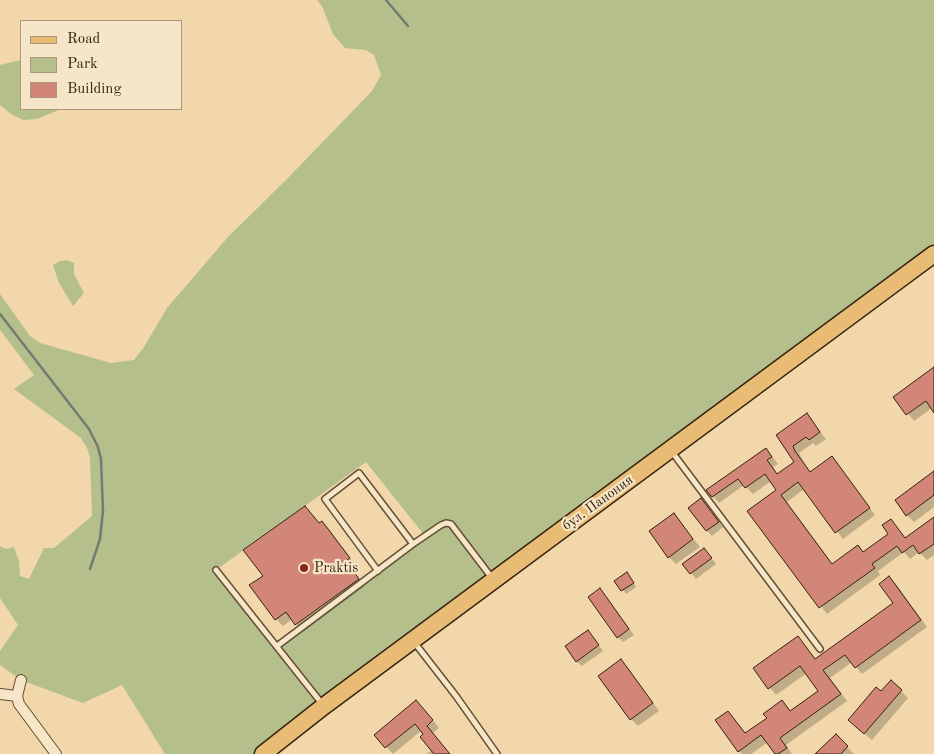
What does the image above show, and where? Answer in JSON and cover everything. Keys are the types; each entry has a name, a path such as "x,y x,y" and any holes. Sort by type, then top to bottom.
{"main road":[{"name":"бул. Панония","path":"263,754 324,706 934,254"}],"street":[{"path":"21,680 17,696 19,704 56,754"},
{"path":"0,694 17,696"}],"lane":[{"path":"671,450 820,649"},
{"path":"378,571 324,499 359,472 414,544"},
{"path":"277,646 414,544 446,523 450,524 494,580"},
{"path":"216,570 324,706"},
{"path":"413,640 497,754"}],"green space":[{"path":"317,0 934,0 934,254 263,754 165,754 122,685 83,703 21,680 0,665 0,651 18,625 0,598 0,546 6,549 14,547 19,561 20,576 29,579 44,548 54,548 92,516 90,458 81,438 14,389 34,375 0,330 0,294 30,336 40,343 111,363 134,360 167,308 228,237 372,91 381,75 374,55 366,50 345,48 333,34 322,6","holes":["366,462 425,536 277,646 216,570"]},
{"path":"20,60 20,110 59,110 37,119 23,120 11,114 0,105 0,65"},
{"path":"67,260 74,263 74,274 84,293 73,306 59,283 53,265"}],"building":[{"path":"934,367 934,413 926,401 906,415 893,397"},
{"path":"807,413 820,432 809,440 806,437 793,446 795,451 810,472 832,456 870,508 835,533 798,482 781,495 832,564 858,545 863,552 888,534 882,525 891,519 905,538 934,517 934,544 919,554 913,545 902,553 897,546 872,564 875,568 819,608 747,511 776,490 765,474 745,488 738,479 712,497 706,490 766,448 772,457 767,460 777,474 794,462 776,435"},
{"path":"934,471 934,495 906,516 895,500"},
{"path":"701,498 719,522 706,531 688,508"},
{"name":"Praktis","path":"305,506 319,523 322,521 350,558 346,561 359,579 295,625 286,612 275,620 249,585 263,576 243,550"},
{"path":"674,513 693,539 668,558 649,531"},
{"path":"704,548 712,558 690,574 682,564"},
{"path":"627,572 634,583 621,591 614,581"},
{"path":"889,576 921,620 855,668 845,655 823,670 841,694 780,738 787,748 775,754 761,735 738,752 715,720 728,711 745,733 767,718 763,714 782,700 790,711 818,691 800,666 768,689 753,668 798,636 815,659 893,603 879,584"},
{"path":"600,588 629,629 617,638 588,597"},
{"path":"588,630 599,645 576,662 565,646"},
{"path":"621,659 653,703 630,720 598,676"},
{"path":"891,680 902,690 864,734 848,720 876,687 881,691"},
{"path":"416,700 433,720 427,726 450,754 434,754 420,737 423,734 415,724 385,748 374,735"},
{"path":"836,734 848,746 841,754 815,754"}],"waterway":[{"path":"386,0 408,26"},
{"path":"0,314 89,429 98,447 101,459 103,511 100,539 90,569"}],"place":[{"name":"Praktis","path":"304,568"}]}
